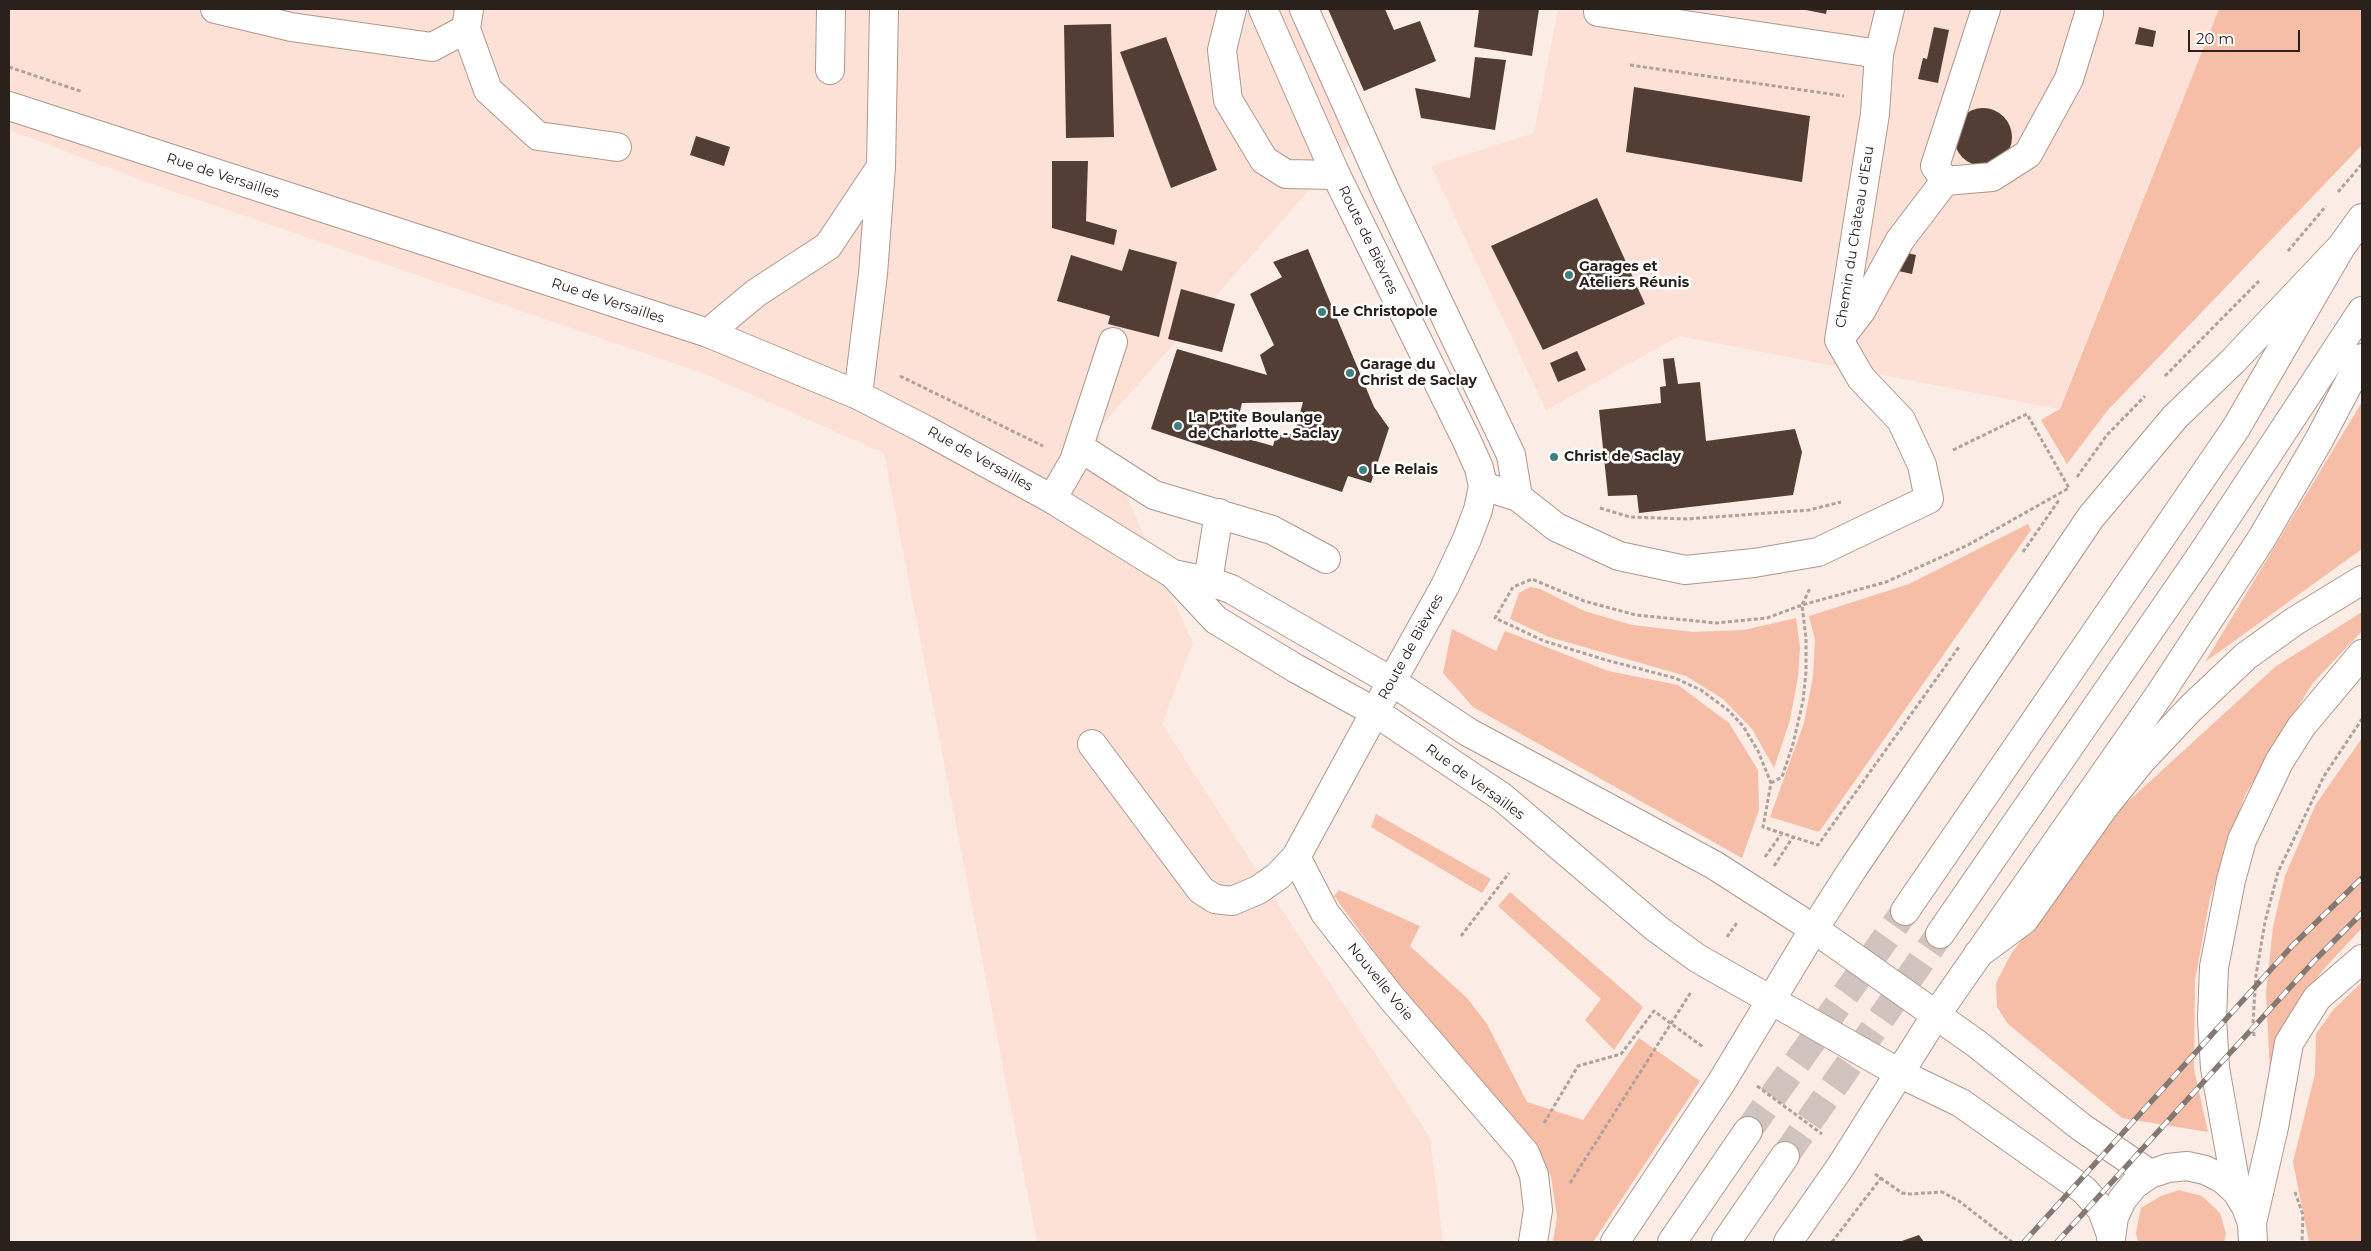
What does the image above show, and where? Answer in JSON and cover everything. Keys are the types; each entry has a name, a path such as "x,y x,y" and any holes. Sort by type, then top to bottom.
{"main road":[{"path":"215,9 291,27 432,47 467,19 488,90 538,136 618,147"},
{"path":"830,70 831,9"},
{"path":"858,395 872,274 881,167 884,9"},
{"path":"1232,9 1222,50 1228,100 1264,160 1286,174 1336,175"},
{"name":"Route de Bièvres","path":"1262,9 1336,175 1466,439 1479,468 1483,486 1478,510 1467,539 1445,586 1375,712"},
{"path":"1304,9 1385,190 1511,455 1518,497"},
{"name":"Chemin du Château d'Eau","path":"1818,552 1929,499 1922,465 1901,420 1861,378 1839,340 1876,100 1879,54 1890,9"},
{"path":"1945,181 1935,166 1986,9"},
{"path":"1839,340 1860,311 1900,240 1945,181 1992,176 2028,154 2070,79 2090,14 2089,9"},
{"path":"1598,12 1879,54"},
{"name":"Rue de Versailles","path":"9,106 708,334 858,395 1052,499 1173,574 1216,620 1295,668 1375,712 1502,798 1656,928 1708,965 1901,1074 1961,1103 2084,1190 2102,1210 2111,1239"},
{"path":"708,334 756,293 828,246 881,167"},
{"path":"1905,911 2236,428 2341,247 2362,218"},
{"path":"1615,1242 1721,1083 1814,929 2091,517 2175,417 2233,361 2341,247"},
{"path":"1940,934 2200,557 2362,311"},
{"path":"1052,499 1074,461 1113,342"},
{"path":"1788,1242 1901,1074 1936,1016 2160,694 2262,538 2319,440 2362,358"},
{"path":"1079,447 1154,495 1272,530 1326,559"},
{"path":"1483,486 1518,497 1556,527 1619,556 1685,570 1754,563 1818,552"},
{"path":"1208,581 1219,513"},
{"name":"Rue de Versailles","path":"1173,574 1208,581 1231,589 1391,681 1468,732 1714,865 1758,879 1814,929 1977,1044 2081,1127 2150,1174"},
{"path":"1978,954 2024,920 2104,807 2141,761 2191,708 2246,656 2294,621 2362,580"},
{"path":"2237,1192 2215,1068 2212,1019 2214,967 2231,880 2242,840 2279,762 2301,727 2362,654"},
{"path":"1092,744 1200,890 1215,898 1232,901 1258,890 1278,876 1296,857 1375,712"},
{"name":"Nouvelle Voie","path":"1296,857 1325,913 1390,996 1525,1154 1534,1174 1538,1210 1533,1242"},
{"path":"2252,1233 2289,1043 2317,998 2362,959"},
{"path":"1672,1242 1748,1131"},
{"path":"1726,1242 1786,1156"},
{"path":"2111,1239 2114,1216 2122,1200 2134,1185 2150,1174 2168,1168 2187,1166 2205,1170 2222,1179 2237,1192 2246,1207 2252,1233"}],"path":[{"path":"1630,65 1876,100"},
{"path":"1922,465 2027,414 2070,488"},
{"path":"1595,506 1630,517 1687,519 1809,510 1845,500"},
{"path":"1771,783 1782,777 1793,744 1803,701 1806,672 1806,638 1802,605 1819,569 1818,552 1809,510"},
{"path":"1495,618 1544,641 1675,678 1701,690 1728,710 1743,726 1758,751 1771,783 1763,827 1782,833 1758,879 1708,965 1565,1190"},
{"path":"2254,1039 2253,1022 2256,975 2265,922 2278,872 2324,776 2362,720"},
{"path":"1758,879 1793,837"},
{"path":"1461,936 1509,874"},
{"path":"1525,1154 1578,1066 1620,1054 1654,1011 1708,1050"},
{"path":"1754,1084 1902,1193 1942,1192 1959,1200 2012,1242"},
{"path":"1832,1242 1881,1178"},
{"path":"2302,1242 2303,1215"}],"shaded area":[{"path":"9,9 1308,9 1363,129 1097,431 1193,643 1162,724 1430,1138 1443,1242 1037,1242 884,453 705,374 149,183 9,130"},
{"path":"1558,9 2219,9 2059,409 1679,336 1546,410 1431,166 1534,133"},
{"path":"2219,9 2362,9 2362,145 2107,411 2067,464 2041,420 2060,409"},
{"path":"2362,402 2362,549 2205,662"},
{"path":"2028,524 2031,530 1819,832 1770,817 1804,723 1813,677 1815,640 1809,616 1909,584"},
{"path":"1530,587 1540,589 1584,611 1632,625 1693,632 1744,630 1796,618 1800,647 1798,677 1790,720 1774,768 1752,729 1723,699 1686,676 1549,637 1510,619 1519,593"},
{"path":"2362,612 2362,631 2312,684 2245,795 2210,898 2195,980 2194,1069 2208,1132 2122,1118 2008,1024 1997,1007 1996,983 2011,954 2122,807 2275,667"},
{"path":"1452,629 1496,651 1505,631 1608,671 1678,685 1729,723 1758,770 1759,810 1742,858 1473,707 1443,673"},
{"path":"2362,738 2362,928 2322,971 2297,1009 2270,1074 2266,992 2273,927 2285,876 2316,804"},
{"path":"1376,814 1491,879 1482,893 1371,827"},
{"path":"1339,890 1420,926 1410,946 1467,998 1487,1024 1527,1102 1583,1120 1639,1038 1700,1081 1593,1242 1553,1242 1557,1217 1551,1176 1539,1151 1402,989 1334,896"},
{"path":"1510,892 1643,1007 1614,1050 1585,1020 1601,999 1498,906"},
{"path":"2362,982 2362,1242 2309,1242 2293,1162 2315,1074 2316,1034 2333,1010"},
{"path":"2179,1190 2202,1196 2220,1213 2226,1234 2224,1242 2138,1242 2136,1233 2141,1208 2161,1196"}],"building":[{"path":"1328,9 1385,9 1394,30 1420,21 1436,61 1364,91"},
{"path":"1479,9 1539,9 1532,56 1474,47"},
{"path":"1801,9 1827,9 1826,14"},
{"path":"1111,24 1114,137 1066,138 1064,25"},
{"path":"1934,27 1949,30 1938,83 1918,79 1923,58 1927,59"},
{"path":"2139,27 2156,31 2153,47 2135,44"},
{"path":"1166,37 1217,170 1171,188 1120,52"},
{"path":"1475,57 1506,60 1495,130 1421,118 1415,88 1470,98"},
{"path":"1634,87 1810,116 1802,182 1626,152"},
{"path":"1983,108 1994,110 2007,121 2012,137 2010,148 1999,161 1983,166 1972,164 1959,153 1954,137 1956,126 1967,113"},
{"path":"696,136 730,147 724,166 690,155"},
{"path":"1052,161 1088,161 1086,221 1117,230 1114,245 1052,228"},
{"name":"Garages et Ateliers Réunis","path":"1597,198 1645,304 1543,350 1491,246"},
{"path":"1129,249 1177,262 1159,337 1108,324 1110,316 1057,301 1071,255 1122,271"},
{"path":"1308,249 1374,407 1389,428 1371,483 1348,476 1342,492 1151,429 1177,349 1267,375 1260,355 1274,345 1250,294 1282,277 1273,262","holes":["1303,402 1294,435 1277,432 1273,446 1234,435 1242,403"]},
{"path":"1898,251 1916,255 1912,274 1894,270"},
{"path":"1181,289 1235,304 1222,352 1168,339"},
{"path":"1577,351 1586,370 1558,382 1550,363"},
{"path":"1674,358 1678,384 1700,382 1706,441 1795,429 1802,452 1793,495 1639,513 1637,495 1608,496 1599,410 1661,403 1660,387 1666,386 1663,359"},
{"path":"1919,1235 1924,1242 1899,1242"}],"tunnel":[{"path":"1748,1131 1905,911"},
{"path":"1785,1156 1940,934"}],"railway":[{"path":"2024,1242 2293,945 2362,878"},
{"path":"2057,1242 2316,959 2362,913"}],"place":[{"name":"Garages et Ateliers Réunis","path":"1569,275"},
{"name":"Le Christopole","path":"1322,312"},
{"name":"Garage du Christ de Saclay","path":"1350,373"},
{"name":"La P'tite Boulange de Charlotte - Saclay","path":"1178,426"},
{"name":"Christ de Saclay","path":"1554,457"},
{"name":"Le Relais","path":"1363,470"}]}
